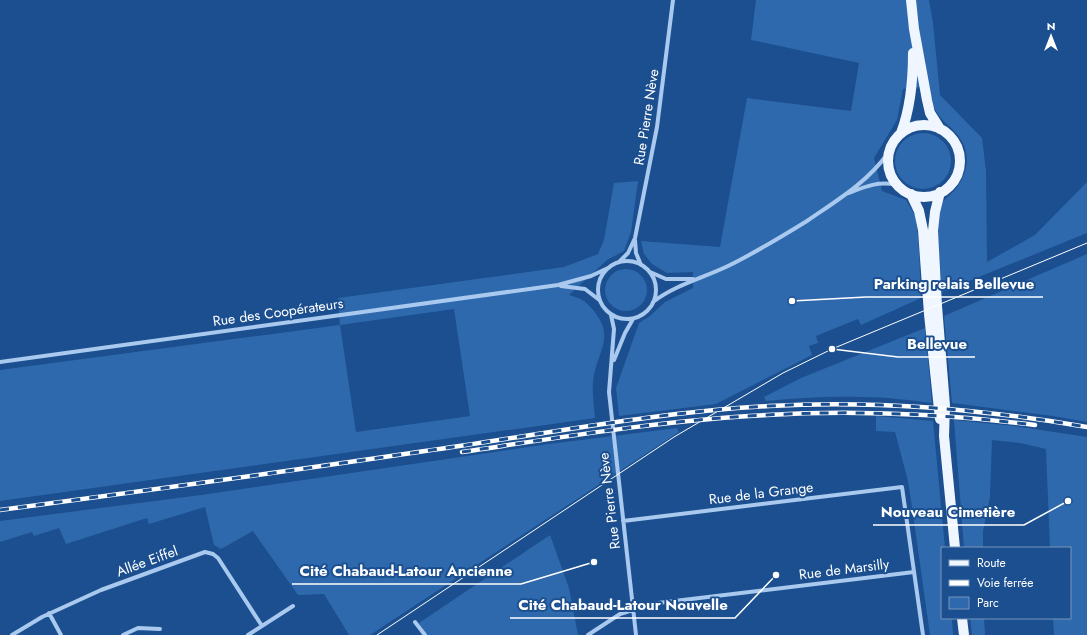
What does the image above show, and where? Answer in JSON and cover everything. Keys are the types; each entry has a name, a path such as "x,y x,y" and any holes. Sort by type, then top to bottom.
{"main road":[{"path":"911,0 914,29 927,100 932,118 940,129"},
{"path":"901,133 906,117 911,90 914,29"},
{"path":"922,125 933,126 940,129 954,142 957,149 959,160 958,172 947,188 940,192 926,196 911,194 897,185 889,172 888,153 893,142 901,133 911,127 922,125"},
{"path":"940,192 935,212 933,231 945,406 944,436"},
{"path":"911,194 919,211 922,223 936,392 944,436 955,547"},
{"path":"962,619 964,635"}],"street":[{"name":"Rue Pierre Nève","path":"619,262 630,250 635,238 657,127 673,0"},
{"path":"699,278 662,278 649,272 641,265 631,262 619,262 608,268 602,275 598,291 599,300 602,307 611,315 622,319 633,319 644,314 653,302 662,295 727,267 770,244 845,195 881,163 888,153"},
{"path":"845,195 872,184 887,183 897,185"},
{"name":"Rue Pierre Nève","path":"635,238 636,250 641,265"},
{"name":"Rue des Coopérateurs","path":"0,362 558,285 591,276 608,268"},
{"path":"649,272 655,286 653,302"},
{"name":"Rue des Coopérateurs","path":"558,285 585,289 599,300"},
{"name":"Rue Pierre Nève","path":"611,315 614,329 609,392 636,635"},
{"name":"Rue Pierre Nève","path":"612,364 625,333 633,319"},
{"name":"Rue de la Grange","path":"623,521 902,487 914,572"},
{"name":"Allée Eiffel","path":"12,635 50,614 109,587 205,552 213,554 218,558 262,626"},
{"path":"914,572 923,635"},
{"name":"Rue de Marsilly","path":"588,635 620,614 633,608 914,572"},
{"path":"248,635 293,606"},
{"path":"50,614 61,635"},
{"path":"415,622 425,635"},
{"path":"123,635 138,628 160,629"}],"green space":[{"path":"756,0 929,0 933,23 940,95 982,138 986,171 987,262 1035,235 1087,182 1087,233 942,292 938,237 939,205 955,190 960,183 966,169 967,162 965,147 956,133 936,111 929,86 903,89 897,120 874,158 882,191 906,200 916,217 921,298 861,325 858,319 816,336 818,343 809,346 812,355 716,404 619,416 616,388 639,323 650,316 665,302 693,288 693,272 667,273 652,264 644,254 641,241 720,247 747,98 851,111 859,63 751,40"},
{"path":"917,133 929,133 939,137 947,145 951,155 951,167 947,177 939,185 929,189 917,189 907,185 899,177 895,167 895,155 899,145 907,137"},
{"path":"638,181 631,232 624,251 607,260 569,295 583,300 588,304 594,311 604,329 603,346 593,381 595,418 0,501 0,370 340,325 338,298 564,267 598,254 604,240 614,183","holes":["454,309 470,416 356,432 340,325"]},
{"path":"1087,254 1087,422 1053,416 952,403 944,316"},
{"path":"622,269 630,269 638,272 644,278 647,290 644,302 638,308 630,311 622,311 614,308 608,302 605,294 605,286 608,278 614,272"},
{"path":"925,328 932,403 870,397 766,401 764,397 801,378"},
{"path":"876,416 933,421 945,547 941,547 941,619 952,619 953,635 930,635 908,481 895,432 876,431"},
{"path":"954,420 1014,426 1087,437 1087,635 1054,635 1053,619 1071,619 1071,547 1050,547 1046,449 1020,443 992,440 990,497 983,531 983,547 964,547"},
{"path":"677,428 679,432 370,635 349,635 324,594 298,595 253,531 221,549 214,545 205,507 149,524 147,518 66,544 59,528 34,536 32,532 0,542 0,521 201,495 549,444"},
{"path":"550,535 569,588 578,635 427,635 419,623"},
{"path":"970,619 984,619 985,635 972,635"}],"tram line":[{"path":"377,635 674,437 783,373 832,349 1087,243"}],"railway":[{"path":"0,510 160,489 683,413 726,409 809,404 889,405 1008,415 1087,427"},
{"path":"462,452 652,425 729,417 767,415 834,413 901,414 968,418 1035,425"}],"place":[{"name":"Parking relais Bellevue","path":"792,301"},
{"name":"Bellevue","path":"832,349"},
{"name":"Nouveau Cimetière","path":"1068,501"},
{"name":"Cité Chabaud-Latour Ancienne","path":"594,562"},
{"name":"Cité Chabaud-Latour Nouvelle","path":"776,575"}]}
